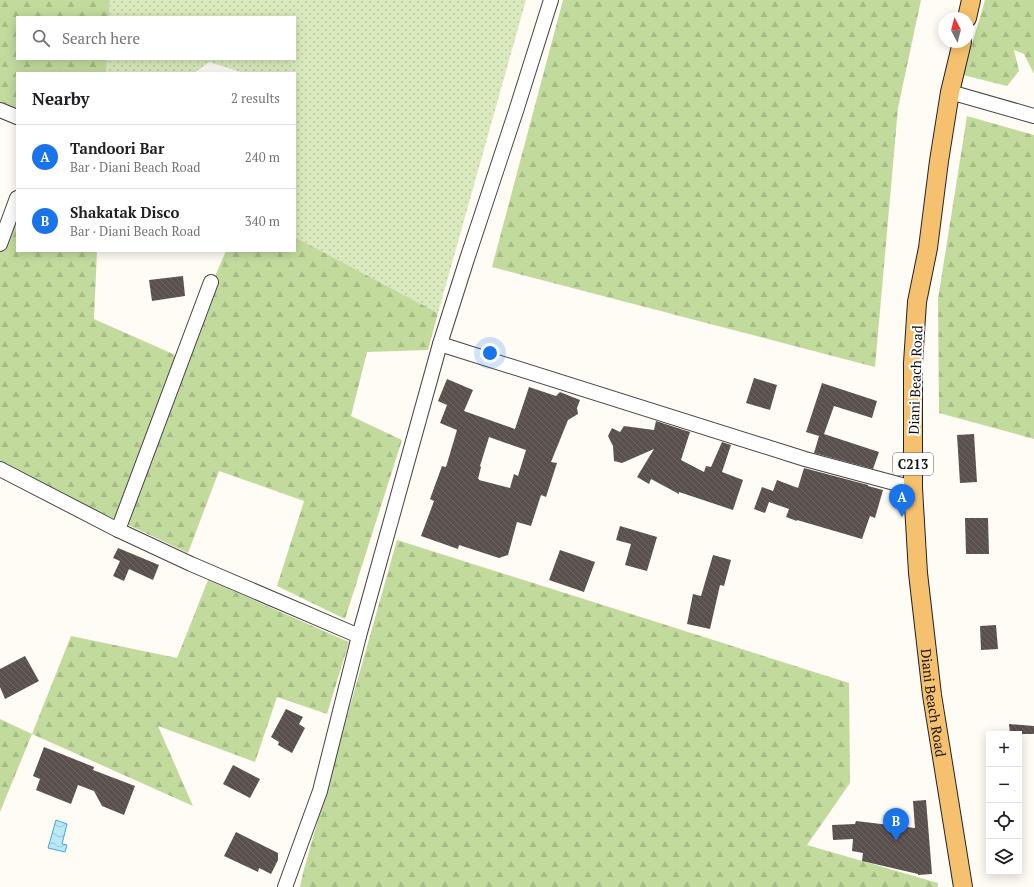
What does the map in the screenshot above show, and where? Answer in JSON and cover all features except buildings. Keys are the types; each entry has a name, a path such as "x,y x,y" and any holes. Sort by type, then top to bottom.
{"main road":[{"path":"968,12 971,0"},
{"name":"Diani Beach Road","path":"961,48 950,92 939,161 928,248 917,302 913,363 913,488 918,573 932,695 963,887"}],"street":[{"path":"284,887 320,790 359,636 440,344 551,0"},
{"path":"950,92 1034,116"},
{"path":"0,110 16,118"},
{"path":"0,244 16,201"},
{"path":"118,530 211,282"},
{"path":"440,344 805,460 913,488"},
{"path":"0,469 118,530 191,564 359,636"}],"green space":[{"path":"0,0 110,0 109,16 16,16 16,60 107,60 106,72 16,72 16,114 0,106"},
{"path":"110,0 526,0 438,313 296,238 296,72 241,72 209,62 195,72 106,72 107,60 296,60 296,16 109,16"},
{"path":"563,0 921,0 898,108 875,367 492,267"},
{"path":"985,0 1034,0 1034,74 1024,54 1014,50 1019,71 1007,86 963,75 971,48 974,48 974,38"},
{"path":"967,116 1034,135 1034,439 939,413 938,299"},
{"path":"16,213 16,252 97,252 94,319 180,357 226,252 296,252 296,238 438,313 428,350 367,352 351,416 402,440 345,619 277,586 304,501 219,471 188,553 0,465 0,253"},
{"path":"397,540 849,683 850,783 807,845 938,883 938,887 300,887"},
{"path":"208,580 349,642 327,714 277,697 255,762 158,726 193,806 32,734 71,636 177,658"},
{"path":"0,719 32,734 0,812"}],"water":[{"path":"56,820 67,824 62,844 67,845 65,852 48,848"}],"place":[{"name":"Tandoori Bar","path":"902,517"},
{"name":"Shakatak Disco","path":"896,841"}]}
